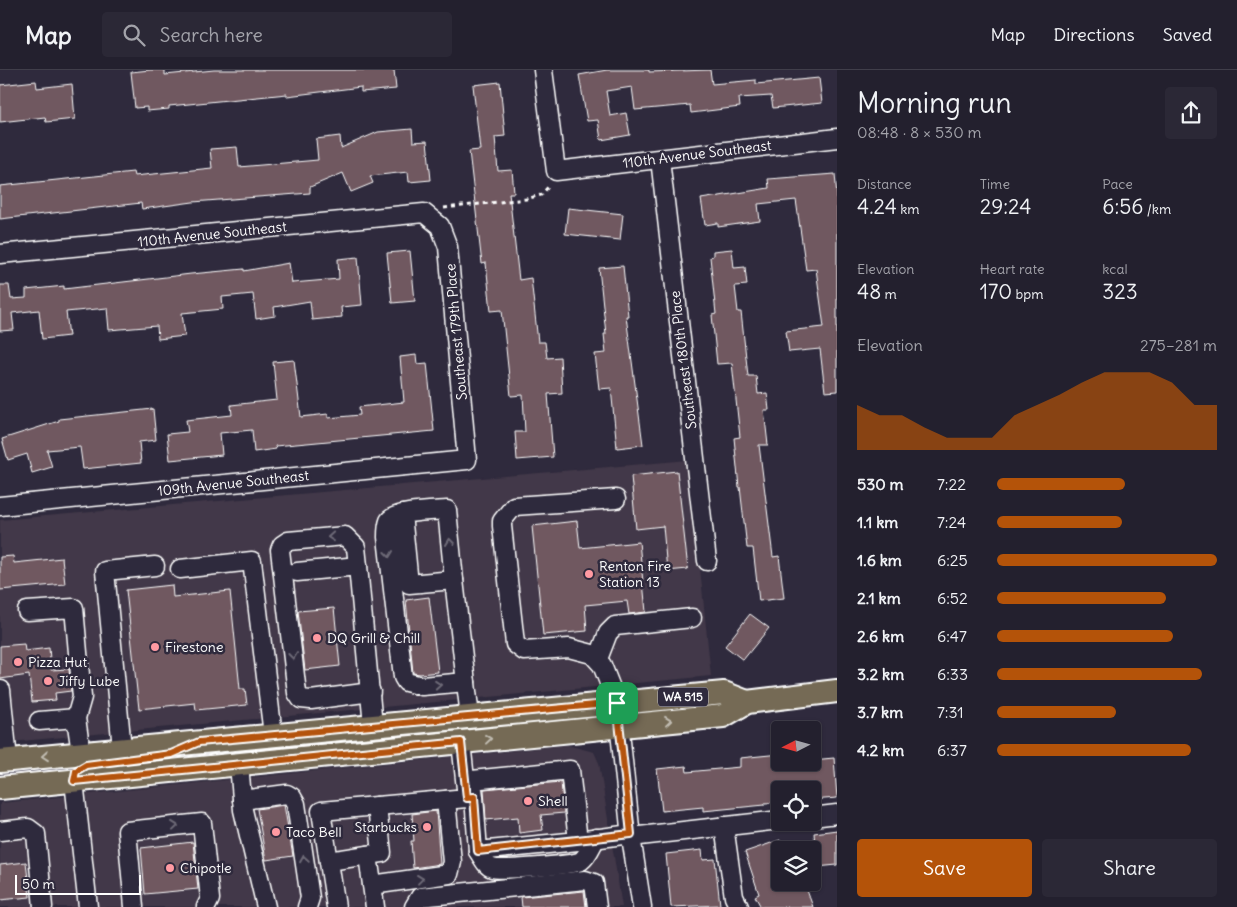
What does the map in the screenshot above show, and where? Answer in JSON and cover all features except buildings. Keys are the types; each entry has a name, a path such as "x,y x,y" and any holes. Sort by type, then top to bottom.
{"main road":[{"name":"WA 515","path":"0,788 723,716 747,702 837,691"},
{"name":"WA 515","path":"4,760 724,693 747,702"},
{"path":"74,781 76,771 86,765 171,754 199,742"}],"street":[{"path":"543,70 556,171"},
{"name":"110th Avenue Southeast","path":"556,171 837,138"},
{"name":"Southeast 180th Place","path":"660,159 707,561"},
{"name":"110th Avenue Southeast","path":"0,254 424,213"},
{"name":"Southeast 179th Place","path":"424,213 440,226 448,246 467,460"},
{"name":"109th Avenue Southeast","path":"0,506 467,460"},
{"path":"616,499 514,506 502,521 515,644 524,651 570,648 592,654 598,659 617,703 631,836 642,907"},
{"path":"466,682 422,686 406,682 403,677 386,537 389,520 394,516 447,510 470,717"},
{"path":"402,514 409,584 454,580"},
{"path":"370,692 311,700 301,699 297,693 280,550 282,545 288,541 345,536 356,547 374,726"},
{"path":"180,568 252,561 269,715 273,735"},
{"path":"122,749 105,571 155,566"},
{"path":"297,572 358,566"},
{"path":"27,612 74,608 82,697 76,718 81,753"},
{"path":"598,659 608,633 615,626 692,618"},
{"path":"1,690 4,760"},
{"path":"39,721 76,718"},
{"path":"461,742 478,851 488,866 499,870 580,861 585,857 596,838"},
{"path":"239,764 242,800 266,907"},
{"path":"470,798 472,780 570,770 578,841"},
{"path":"74,781 88,907"},
{"path":"242,800 287,794 296,804 310,898 307,907"},
{"path":"336,907 321,811 470,798"},
{"path":"372,885 450,874 452,862 446,800"},
{"path":"329,861 382,853 376,806"},
{"path":"821,816 837,814"},
{"path":"478,851 771,821"},
{"path":"134,907 127,831 202,823 210,899 206,907"},
{"path":"724,826 734,897 739,907"},
{"path":"0,831 28,828 36,834 43,907"},
{"path":"368,855 375,907"},
{"path":"414,907 420,897 585,880 594,884 597,907"}],"path":[{"path":"424,213 440,208 526,199 540,195 551,183 556,171"}],"shaded area":[{"path":"689,460 711,676 0,743 0,520"},
{"path":"567,745 594,752 599,763 622,907 0,907 0,803"}],"place":[{"name":"Renton Fire Station 13","path":"589,574"},
{"name":"DQ Grill & Chill","path":"317,638"},
{"name":"Firestone","path":"155,647"},
{"name":"Pizza Hut","path":"18,662"},
{"name":"Jiffy Lube","path":"48,681"},
{"name":"Shell","path":"528,801"},
{"name":"Starbucks","path":"427,827"},
{"name":"Taco Bell","path":"276,832"},
{"name":"Chipotle","path":"170,868"}],"route":[{"path":"617,703 631,834 478,851 474,797 467,798 461,742 74,781 76,771 86,765 171,754 199,742 617,703"}]}
